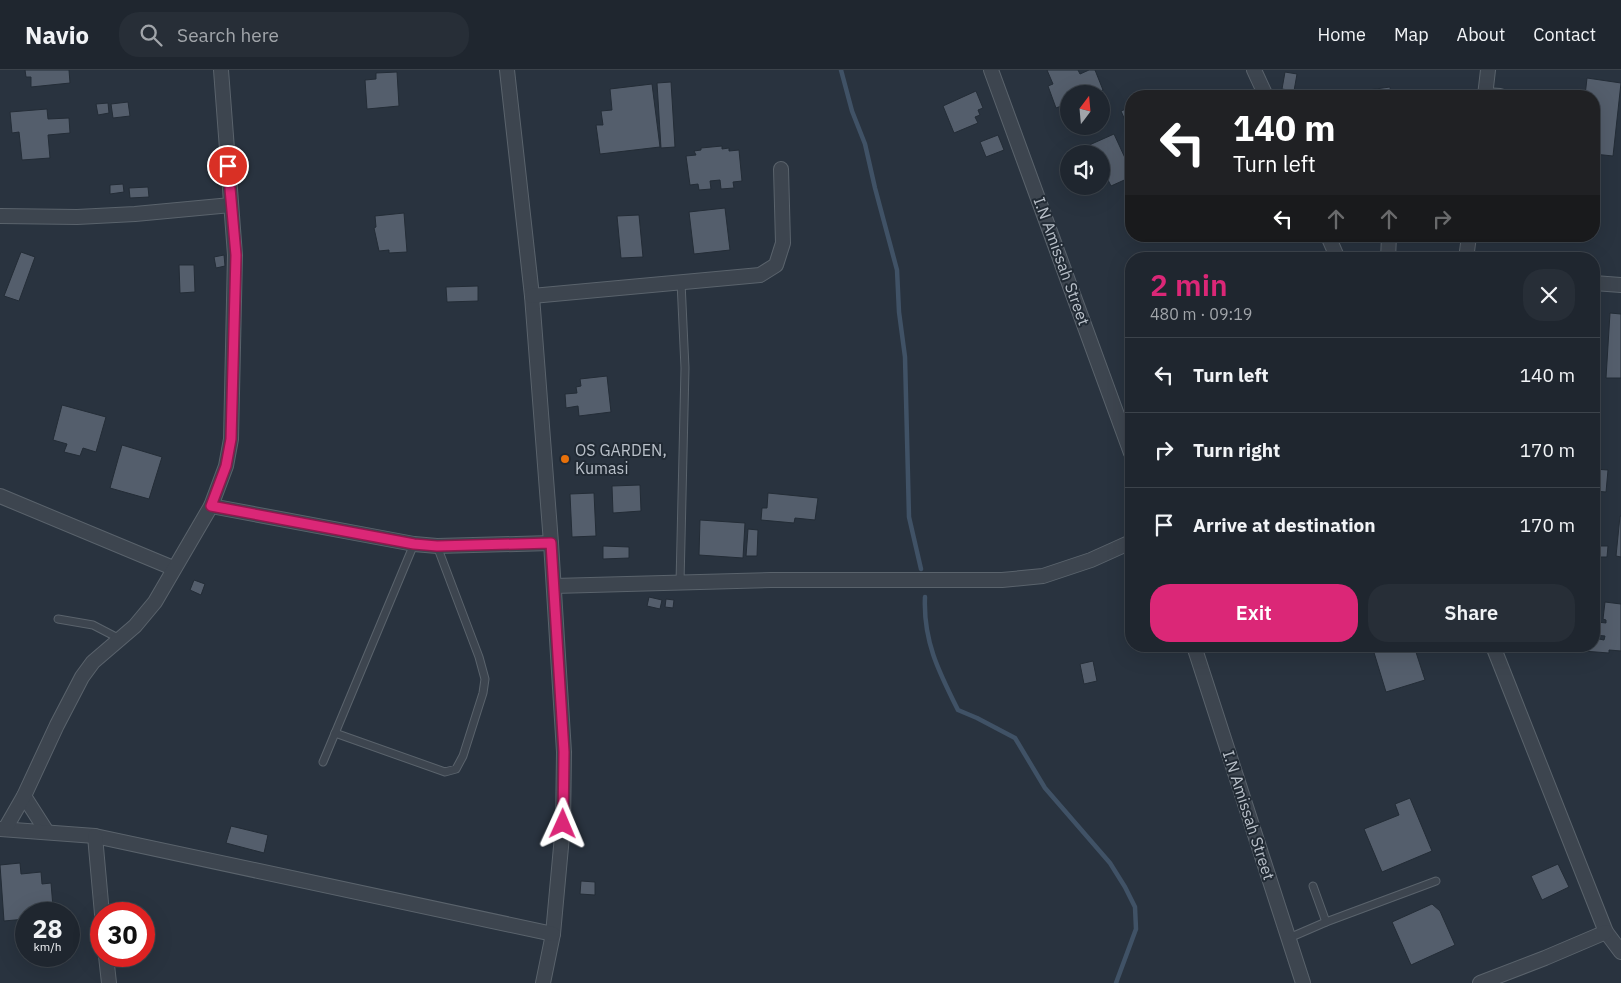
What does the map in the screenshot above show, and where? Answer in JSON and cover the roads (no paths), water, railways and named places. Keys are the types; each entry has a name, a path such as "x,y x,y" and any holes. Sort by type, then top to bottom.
{"street":[{"path":"220,70 236,255 231,439 226,466 211,506 173,568 155,602 135,626 93,662 82,677 24,796 2,829 95,836 554,934"},
{"path":"507,70 532,296 554,586 564,761 563,824 554,934 543,983"},
{"name":"I.N Amissah Street","path":"991,70 1125,414"},
{"path":"1254,70 1263,90"},
{"path":"1486,90 1488,70"},
{"path":"532,296 760,275 776,265 783,243 781,169"},
{"path":"0,216 96,216 231,205"},
{"path":"1600,283 1621,285"},
{"path":"0,496 173,568"},
{"path":"211,506 414,544 437,546 551,543"},
{"path":"554,586 771,580 1002,580 1043,576 1091,560 1125,545"},
{"name":"I.N Amissah Street","path":"1196,652 1303,983"},
{"path":"1495,652 1606,932 1621,952"},
{"path":"24,796 47,832"},
{"path":"95,836 101,902"},
{"path":"1480,983 1606,932"},
{"path":"107,967 109,983"}],"lane":[{"path":"680,582 685,368 681,282"},
{"path":"323,762 414,544"},
{"path":"335,733 445,772 456,769 460,763 483,693 484,679 479,657 437,546"},
{"path":"58,619 93,625 120,639"},
{"path":"1288,938 1436,881"},
{"path":"1313,886 1326,922"}],"waterway":[{"path":"841,70 852,111 865,144 897,270 899,312 905,357 909,517 921,569"},
{"path":"925,597 927,628 934,656 958,710 1015,738 1045,788 1110,863 1135,907 1136,929 1116,983"}],"place":[{"name":"OS GARDEN, Kumasi","path":"565,459"}]}
